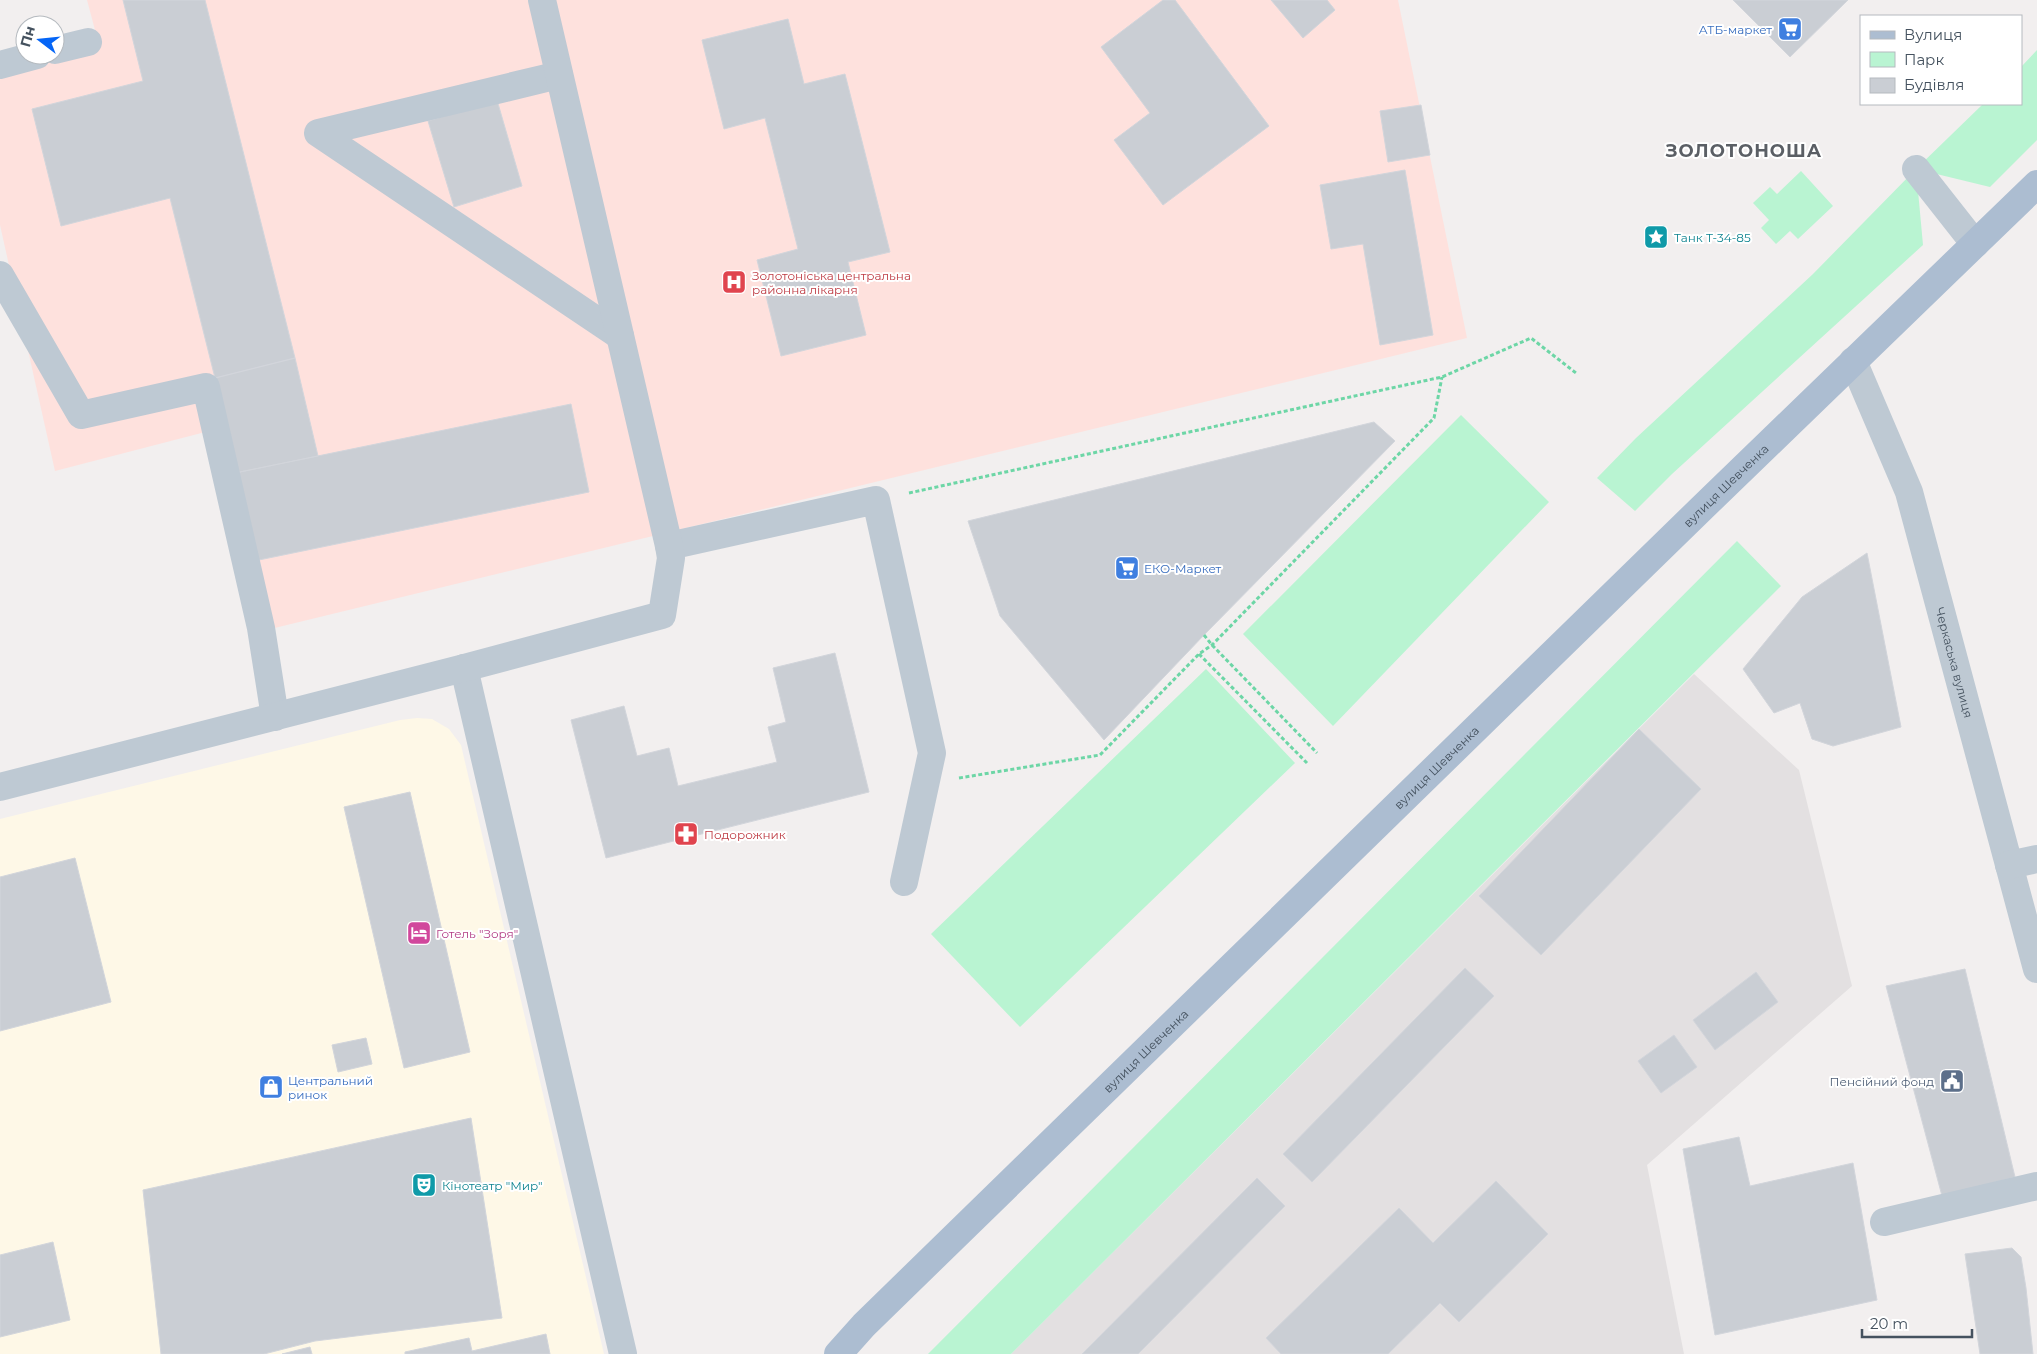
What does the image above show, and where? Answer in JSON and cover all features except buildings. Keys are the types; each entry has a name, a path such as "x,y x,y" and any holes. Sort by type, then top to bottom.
{"main road":[{"name":"вулиця Шевченка","path":"838,1354 935,1256 2037,184"}],"street":[{"path":"0,787 464,668 662,615 671,558 669,546 542,0"},
{"path":"65,48 88,42"},
{"path":"0,65 15,61"},
{"path":"559,75 318,133 620,336"},
{"path":"1916,169 1975,244"},
{"path":"0,274 81,415 206,387 261,628 275,717"},
{"name":"Черкаська вулиця","path":"1853,361 1909,492 2037,968"},
{"path":"669,546 876,500 932,753 904,882"},
{"path":"464,668 623,1354"},
{"path":"2009,865 2037,859"},
{"path":"1884,1222 2037,1186"}],"path":[{"path":"876,500 1442,377 1531,338 1576,373"},
{"path":"925,784 1100,755 1199,654 1212,645 1434,418 1442,377"},
{"path":"1204,635 1317,753"},
{"path":"1199,654 1307,763"}],"shaded area":[{"name":"Золотоніська центральна районна лікарня","path":"87,0 1398,0 1467,338 254,633 213,430 55,471 0,225 0,70 20,65 65,65 65,54 99,45"},
{"path":"1694,674 1799,770 1852,986 1647,1165 1684,1354 1011,1354"},
{"name":"Центральний ринок","path":"432,719 449,729 461,745 604,1354 0,1354 0,819 400,720"}],"green space":[{"path":"2037,50 2037,140 1990,187 1916,169 1982,105 2022,105 2022,66"},
{"path":"1916,169 1923,245 1672,474 1635,511 1597,478 1636,438 1813,274"},
{"path":"1801,171 1833,206 1798,239 1790,231 1776,244 1761,228 1769,220 1753,203 1770,187 1777,194"},
{"path":"1461,415 1549,502 1333,726 1243,634"},
{"path":"1737,541 1781,586 1011,1354 928,1354"},
{"path":"1206,669 1295,763 1020,1027 931,934"}],"place":[{"name":"АТБ-маркет","path":"1790,29"},
{"name":"Танк Т-34-85","path":"1656,237"},
{"name":"Золотоніська центральна районна лікарня","path":"734,282"},
{"name":"ЕКО-Маркет","path":"1127,568"},
{"name":"Подорожник","path":"686,834"},
{"name":"Готель \"Зоря\"","path":"419,933"},
{"name":"Пенсійний фонд","path":"1952,1081"},
{"name":"Центральний ринок","path":"271,1087"},
{"name":"Кінотеатр \"Мир\"","path":"424,1185"}],"district":[{"name":"ЗОЛОТОНОША","path":"1744,151"}]}
